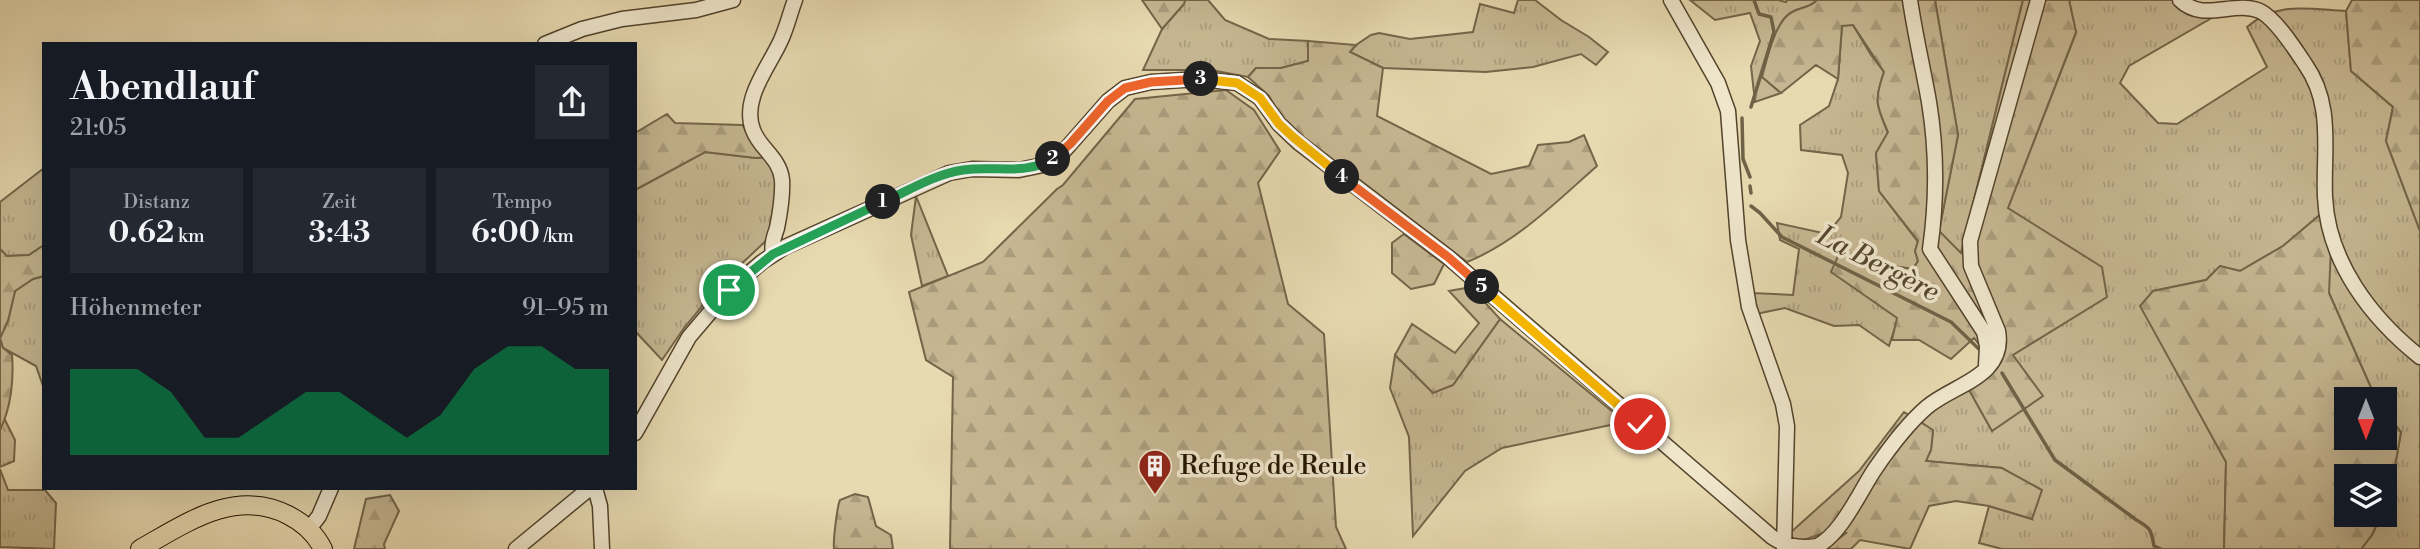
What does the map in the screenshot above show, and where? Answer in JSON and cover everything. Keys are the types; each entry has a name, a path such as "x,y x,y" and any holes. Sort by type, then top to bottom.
{"main road":[{"path":"140,549 196,517 236,505 276,509 309,529 323,549"}],"street":[{"path":"550,42 582,29 622,19 696,10 733,0"},
{"path":"773,254 772,245 782,197 782,178 779,166 753,131 751,114 754,95 781,41 795,0"},
{"path":"1671,0 1718,83 1728,111 1738,240 1749,307 1783,404 1787,426 1784,547"},
{"path":"1910,0 1930,106 1934,147 1935,197 1930,249 1984,332 1987,346 1986,370"},
{"path":"637,429 689,337 738,280 773,254 949,173 972,169 1019,170 1042,165 1064,151 1108,101 1125,88 1151,82 1199,79 1237,83 1260,98 1279,124 1299,143 1448,257 1784,547 1814,548 1831,537 1885,454 1911,422 1936,400 1972,381 1986,370 1995,358 2000,340 1971,266 1970,240 2038,0"},
{"path":"2180,0 2190,8 2200,11 2244,3 2260,11 2294,49 2315,80 2325,116 2326,209 2339,254 2349,277 2368,306 2394,335 2420,357"},
{"path":"309,529 319,516 330,490"},
{"path":"516,549 588,490"},
{"path":"596,490 600,506 602,549"}],"green space":[{"path":"1142,0 1185,0 1162,29"},
{"path":"1185,0 1208,0 1225,20 1269,39 1308,41 1308,61 1281,68 1256,68 1248,77 1211,70 1143,70 1162,29"},
{"path":"1518,0 1535,0 1608,52 1596,65 1581,54 1533,67 1486,72 1383,68 1350,52 1371,35 1379,33 1410,39 1473,32 1480,4 1514,13"},
{"path":"1690,0 1817,0 1786,17 1772,41 1762,77 1781,93 1755,102 1751,66 1760,41 1750,13 1715,20"},
{"path":"1817,0 1935,0 1958,135 1939,231 1961,253 2023,0 2069,0 2076,32 2008,208 2102,267 2107,297 2013,355 2043,396 1992,431 1968,388 1994,364 1974,338 1951,359 1919,340 1892,340 1897,318 1831,272 1839,254 1857,261 1913,269 1918,261 1915,251 1918,241 1879,191 1876,153 1888,132 1878,102 1884,72 1853,25 1842,26 1838,79 1816,65 1781,93 1762,77 1772,41 1781,23 1792,12"},
{"path":"1935,0 2023,0 1961,254 1939,231 1958,135"},
{"path":"2069,0 2190,0 2222,12 2129,66 2120,83 2158,123 2177,124 2267,67 2247,27 2258,19 2270,13 2294,8 2346,11 2351,71 2393,107 2386,141 2420,231 2420,549 2361,549 2376,527 2397,527 2395,464 2401,432 2398,428 2398,387 2371,387 2329,293 2322,213 2283,246 2240,271 2220,266 2206,280 2153,291 2198,410 2226,462 2224,549 2002,549 1979,543 1989,506 2032,519 2002,468 1925,461 1931,450 1933,431 1921,422 1935,407 1968,388 1992,431 2013,355 2008,208 2076,33"},
{"path":"2352,0 2420,0 2420,231 2386,141 2393,107 2351,71 2346,11"},
{"path":"1842,25 1853,25 1884,72 1878,102 1888,133 1876,153 1879,191 1918,242 1915,251 1918,261 1913,269 1857,261 1840,254 1898,318 1889,346 1859,325 1834,326 1785,308 1756,314 1752,293 1793,295 1799,249 1780,240 1777,223 1827,234 1841,217 1848,173 1842,155 1801,150 1800,125 1829,106 1838,79"},
{"path":"1308,41 1356,45 1350,52 1383,68 1377,116 1491,174 1529,166 1538,145 1569,142 1584,135 1597,166 1520,232 1467,262 1299,136 1282,119 1269,96 1248,77 1256,68 1281,68 1308,61"},
{"path":"1226,90 1254,110 1280,151 1258,183 1288,304 1324,334 1336,527 1346,549 950,549 953,377 926,360 909,292 983,262 1063,185 1135,99"},
{"path":"667,114 675,123 742,125 770,157 705,152 637,189 637,132"},
{"path":"705,152 770,157 779,196 769,238 722,282 662,360 637,333 637,189"},
{"path":"42,170 42,246 29,255 7,256 0,249 0,202"},
{"path":"916,196 948,276 922,286 911,235"},
{"path":"2322,213 2331,248 2329,293 2371,387 2334,387 2334,450 2398,450 2395,464 2334,464 2334,527 2376,527 2361,549 2224,549 2226,462 2140,306 2153,291 2206,280 2220,266 2240,271 2283,246"},
{"path":"1404,234 1444,264 1434,284 1411,289 1392,273 1392,243"},
{"path":"42,246 42,277 15,291 8,321 0,338 0,249 7,256 29,255"},
{"path":"42,277 42,383 36,366 3,348 0,338 8,321 15,291"},
{"path":"1471,287 1500,319 1453,385 1433,393 1395,355 1412,324 1455,353 1479,323 1449,291"},
{"path":"1500,319 1625,422 1502,448 1465,471 1413,536 1409,437 1390,388 1395,355 1433,392 1453,385"},
{"path":"0,340 3,348 12,355 13,374 9,403 0,430"},
{"path":"1904,412 1933,430 1931,450 1926,461 2002,468 2042,490 2032,519 1989,506 1956,501 1929,506 1910,549 1860,540 1851,549 1825,549 1846,533 1835,529 1795,543 1790,533 1859,471"},
{"path":"4,418 15,440 14,461 0,467 0,430"},
{"path":"2398,428 2401,432 2398,449"},
{"path":"0,469 8,490 45,490 56,503 54,549 0,547"},
{"path":"855,494 868,497 876,526 891,535 893,549 834,549 840,500"},
{"path":"390,495 399,511 384,544 385,549 354,549 366,499"}],"waterway":[{"name":"La Bergère","path":"1751,107 1774,32 1771,17 1759,14 1754,0"},
{"name":"La Bergère","path":"1742,118 1743,159 1750,177"},
{"name":"La Bergère","path":"1750,186 1751,193"},
{"name":"La Bergère","path":"1751,206 1782,237 1951,322 1983,353"},
{"name":"La Bergère","path":"2002,373 2055,460 2147,527 2154,546 2161,549"}],"place":[{"name":"Refuge de Reule","path":"1155,496"}],"route":[{"path":"729,290 738,280 785,247 941,176 965,169 1019,170 1049,162 1064,151 1108,101 1125,88 1151,82 1199,79 1237,83 1260,98 1279,124 1299,143 1448,257 1640,424"}]}
